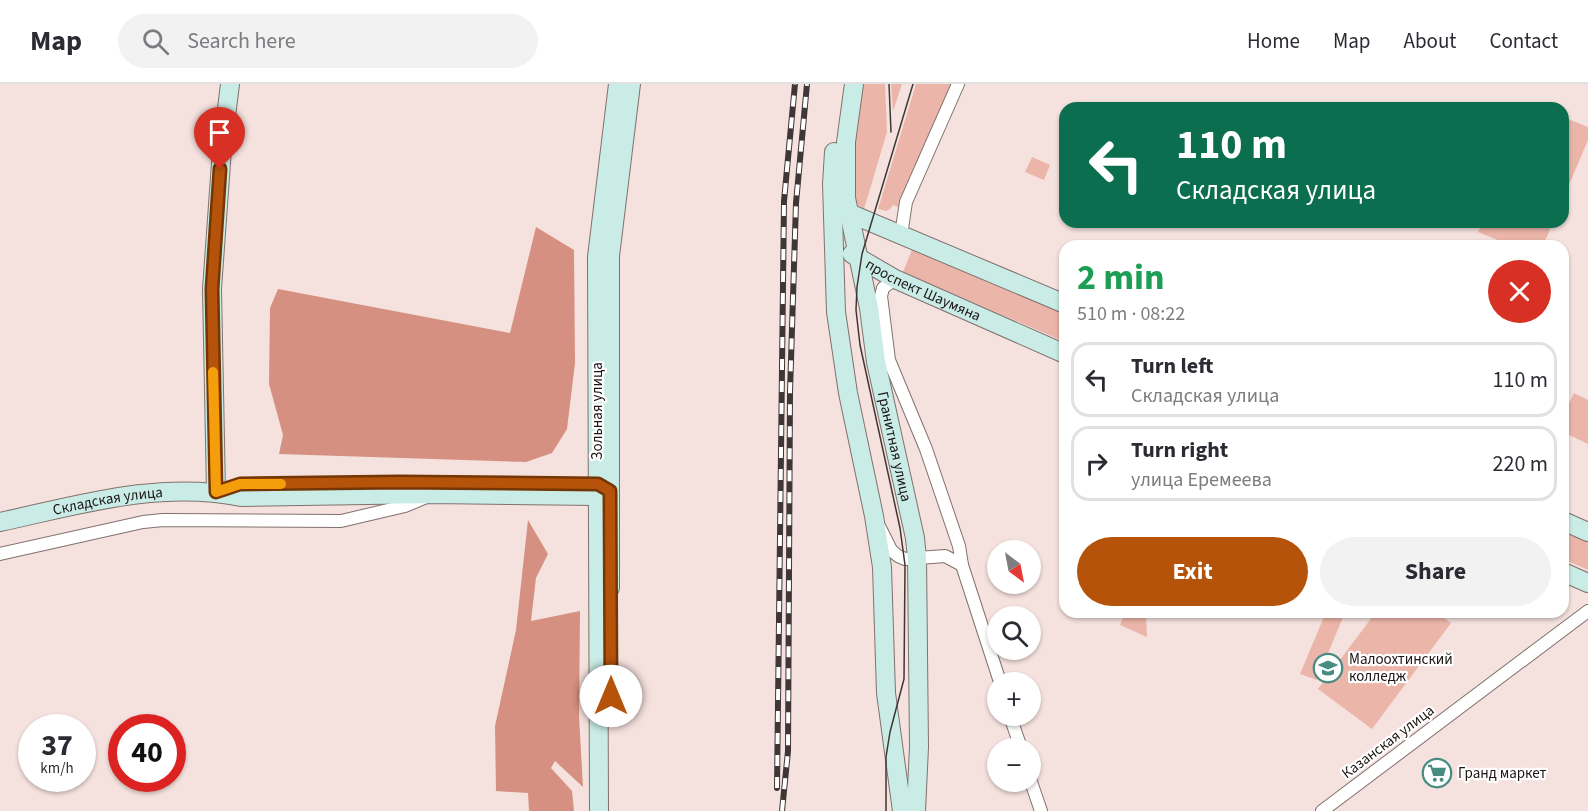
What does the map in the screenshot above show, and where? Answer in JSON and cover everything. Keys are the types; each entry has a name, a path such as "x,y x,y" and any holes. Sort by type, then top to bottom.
{"street":[{"path":"216,492 212,289 222,149 230,84"},
{"name":"Зольная улица","path":"611,811 597,257 618,84"},
{"name":"Зольная улица","path":"599,811 602,491 610,256 631,84"},
{"path":"842,84 832,184 836,312 848,393 874,516 883,577 886,693 902,811"},
{"name":"Гранитная улица","path":"854,84 846,142 845,185 858,257 882,361 917,558 919,747 916,811"},
{"path":"894,231 958,84"},
{"path":"849,213 1059,301"},
{"name":"проспект Шаумяна","path":"833,246 854,235 894,231"},
{"name":"проспект Шаумяна","path":"833,246 858,257 895,279 1059,351"},
{"name":"Гранитная улица","path":"895,279 883,288 881,296 882,361 926,449 959,546 962,565 997,672"},
{"name":"Складская улица","path":"216,492 240,484 411,482 602,491"},
{"name":"Складская улица","path":"0,522 146,492 216,492 241,497 602,491"},
{"path":"0,554 143,522 341,521 405,506 432,494"},
{"path":"874,516 891,550 905,559 945,556 962,565"},
{"path":"1569,524 1588,532"},
{"path":"1569,575 1588,583"},
{"name":"Казанская улица","path":"1322,811 1588,610"},
{"path":"1034,792 1041,811"}],"shaded area":[{"path":"862,84 885,84 887,132 864,209 852,196"},
{"path":"891,84 902,84 893,111"},
{"path":"916,84 955,84 898,207 893,205 886,211 878,209"},
{"path":"1569,119 1588,127 1588,140 1569,185"},
{"path":"1032,157 1050,165 1044,180 1025,172"},
{"path":"536,227 574,250 575,363 567,429 552,453 526,462 279,454 283,435 269,384 270,308 278,289 510,333"},
{"path":"1480,228 1550,228 1546,240 1497,240 1478,232"},
{"path":"913,247 1059,310 1059,339 903,272"},
{"path":"1574,393 1588,400 1588,444 1569,435 1569,403"},
{"path":"528,520 548,554 536,578 531,621 580,611 579,716 583,787 555,761 551,768 572,791 574,811 529,811 528,793 496,791 495,726 516,630"},
{"path":"1569,533 1588,541 1588,570 1569,562"},
{"path":"1123,618 1146,618 1147,637 1120,625"},
{"path":"1323,618 1343,618 1317,680 1300,674"},
{"path":"1371,618 1444,618 1451,623 1372,729 1318,689"}],"tram line":[{"path":"889,84 891,132"},
{"path":"886,811 886,757 904,679 905,565 900,528 860,345 856,310 862,254 913,84"}],"railway":[{"path":"777,788 784,201 795,84"},
{"path":"782,811 788,751 790,392 796,203 807,84"}],"slow traffic":[{"path":"213,372 216,492 240,484 281,484"}],"place":[{"name":"Малоохтинский колледж","path":"1328,668"},
{"name":"Гранд маркет","path":"1437,773"}],"route":[{"path":"220,169 212,289 216,492 240,484 399,482 598,484 610,491 611,696"}]}
